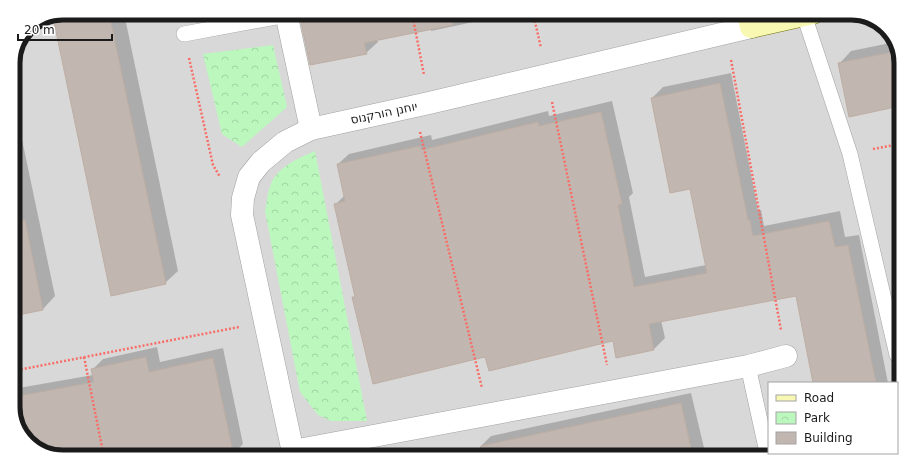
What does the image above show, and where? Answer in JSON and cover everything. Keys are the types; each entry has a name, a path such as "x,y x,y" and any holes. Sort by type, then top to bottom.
{"street":[{"path":"288,20 311,129"},
{"name":"יוחנן הורקנוס","path":"292,450 242,214 243,198 249,177 261,162 284,142 311,129 422,105 726,34 749,20"},
{"path":"312,450 488,414 748,366 786,356"}],"lane":[{"path":"184,34 256,20"},
{"path":"811,20 850,154 894,342"},
{"path":"748,366 766,450"}],"path":[{"path":"413,20 422,105 488,414"},
{"path":"534,20 613,391"},
{"path":"184,34 213,165 221,178"},
{"path":"726,34 786,356"},
{"path":"20,370 265,322"},
{"path":"84,357 103,450"}],"shaded area":[{"path":"63,20 851,20 870,24 887,39 892,49 894,60 894,382 768,382 768,450 63,450 44,446 27,431 22,421 20,410 20,60 24,44 29,37 39,27 47,23"}],"green space":[{"path":"273,45 287,107 242,147 222,134 203,54"},
{"path":"315,151 367,421 331,421 318,415 300,392 265,211 269,190 277,174 288,164"}],"building":[{"path":"110,20 166,284 111,296 55,21"},
{"path":"300,20 453,20 453,25 364,43 367,54 310,65"},
{"path":"893,52 894,60 894,107 849,117 838,63"},
{"path":"720,83 748,220 750,220 753,236 829,221 835,247 848,245 876,382 813,382 796,296 649,324 654,350 616,358 613,341 489,371 485,357 373,384 352,297 355,297 334,204 345,201 337,164 420,146 421,150 538,122 539,126 601,112 622,204 618,205 634,287 707,273 690,189 670,193 651,98"},
{"path":"25,220 43,310 20,315 20,221"},
{"path":"146,357 149,372 213,358 233,450 63,450 49,448 39,443 24,426 20,410 20,396 94,382 91,369"},
{"path":"681,403 691,450 481,450 481,446"}]}
